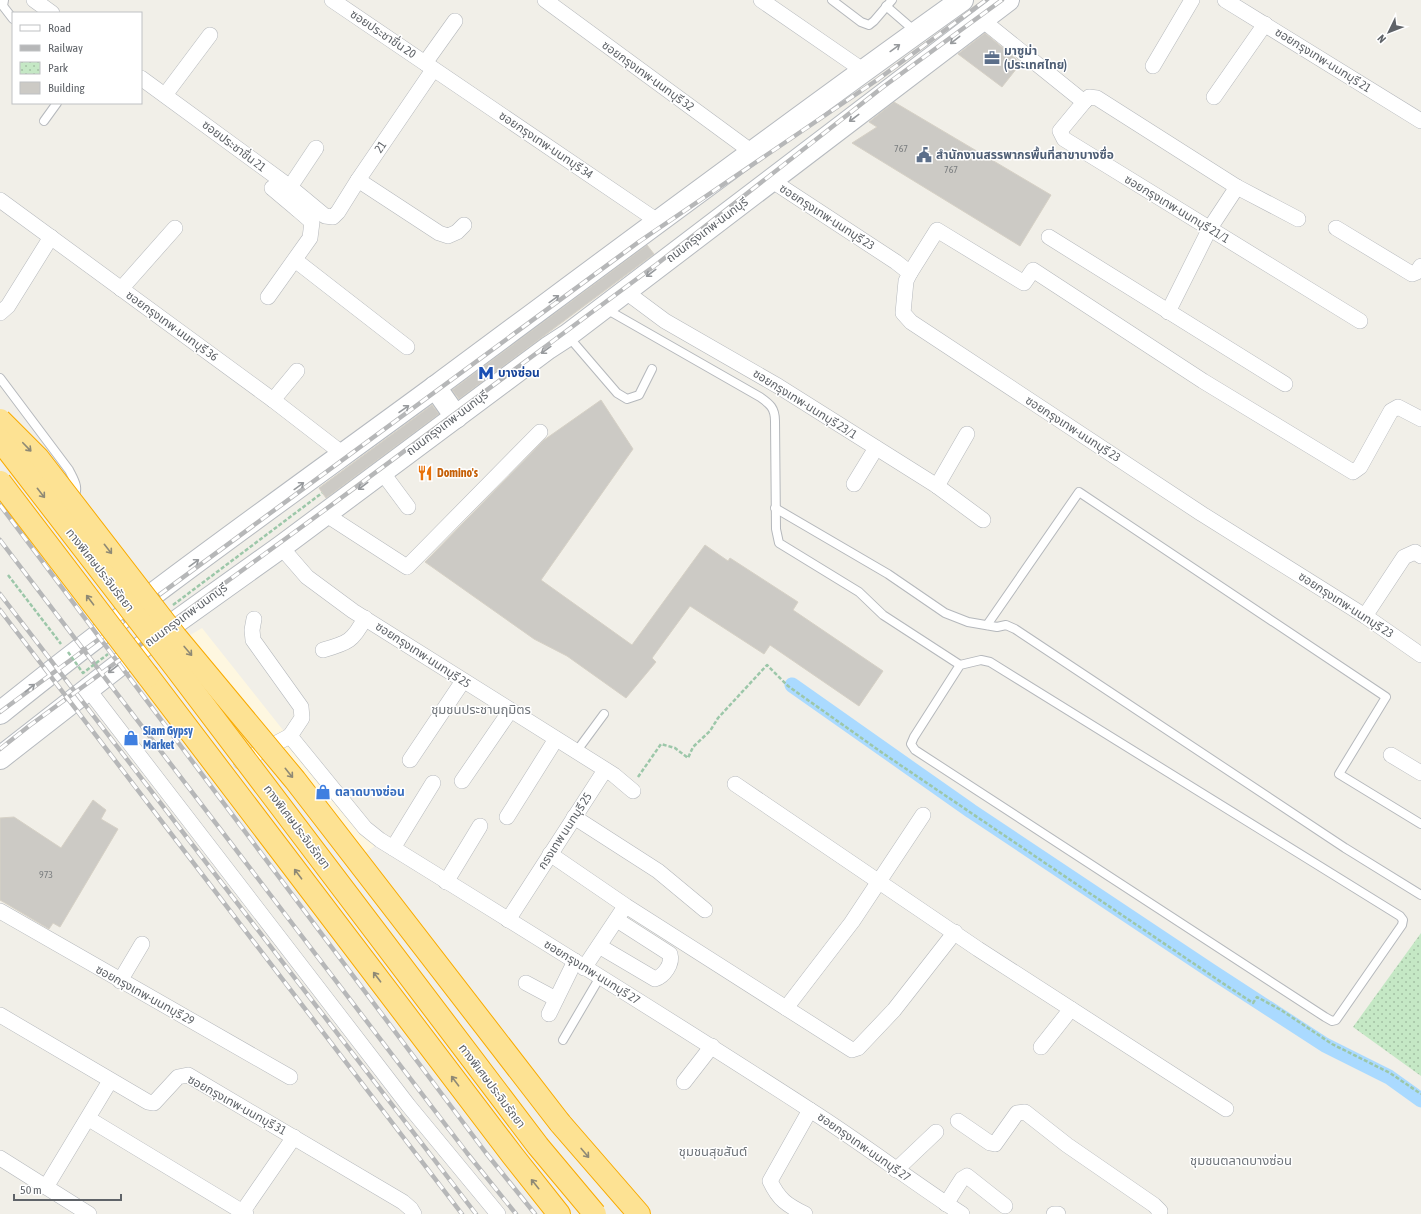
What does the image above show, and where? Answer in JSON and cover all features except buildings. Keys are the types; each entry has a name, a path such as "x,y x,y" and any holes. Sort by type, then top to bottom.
{"highway":[{"path":"0,420 38,458 176,637 295,780 560,1123 639,1214"},
{"name":"ทางพิเศษประจิมรัถยา","path":"0,440 175,667 538,1146 595,1214"},
{"path":"0,482 513,1156 559,1214"}],"main road":[{"path":"3,707 135,606 435,387 752,152 962,0"},
{"name":"ถนนกรุงเทพ-นนทบุรี","path":"0,758 155,637 280,547 626,292 1008,0"},
{"path":"864,71 886,94"},
{"path":"435,387 456,417"},
{"path":"135,606 241,762 583,1214"}],"street":[{"path":"34,0 51,12"},
{"name":"ซอยประชาชื่น 20","path":"332,0 429,66"},
{"name":"ซอยกรุงเทพ-นนทบุรี 32","path":"545,0 752,152"},
{"path":"761,0 864,71"},
{"path":"1153,66 1192,0"},
{"name":"ซอยกรุงเทพ-นนทบุรี 21","path":"1225,0 1421,121"},
{"path":"981,20 1084,102 1089,98 1097,98 1238,187 1298,219"},
{"name":"21","path":"325,216 333,217 338,212 429,66 455,21"},
{"path":"1214,97 1265,24"},
{"path":"165,95 210,35"},
{"name":"ซอยกรุงเทพ-นนทบุรี 34","path":"429,66 659,222"},
{"name":"ซอยประชาชื่น 21","path":"142,79 290,188 301,204 325,216"},
{"name":"ซอยกรุงเทพ-นนทบุรี 21/1","path":"1084,102 1060,131 1064,139 1360,321"},
{"path":"290,188 316,148"},
{"path":"358,180 439,233 448,236 457,232 464,225"},
{"name":"ซอยกรุงเทพ-นนทบุรี 23","path":"771,182 777,184 896,262 910,273 906,281 903,313 911,322 1202,514 1365,616 1421,655"},
{"path":"1168,312 1210,228 1238,187"},
{"path":"268,297 310,238 312,227 312,222 301,204 272,188"},
{"name":"ซอยกรุงเทพ-นนทบุรี 36","path":"0,200 273,400 343,454"},
{"path":"121,289 175,228"},
{"path":"1336,228 1412,274 1417,272 1421,266"},
{"path":"910,273 937,230 1024,283 1033,270 1203,381 1353,472 1360,467 1391,411 1398,407 1421,420"},
{"path":"0,314 8,306 51,237"},
{"path":"1049,237 1285,384"},
{"path":"294,260 407,347"},
{"name":"ซอยกรุงเทพ-นนทบุรี 23/1","path":"626,292 634,300 665,321 778,386 937,486 983,520"},
{"path":"273,400 297,371"},
{"path":"325,514 407,567 540,432"},
{"path":"937,486 967,434"},
{"path":"854,484 876,448"},
{"path":"382,472 408,507"},
{"name":"ซอยกรุงเทพ-นนทบุรี 25","path":"280,547 307,577 365,618 576,752"},
{"path":"1365,616 1404,557 1416,552 1421,556"},
{"path":"323,650 350,641 356,635 365,618"},
{"path":"241,762 290,736 302,718 301,707 253,640 252,630 254,619"},
{"path":"410,760 463,681"},
{"path":"88,689 408,1105 498,1214"},
{"path":"462,781 510,711"},
{"name":"ซอยกรุงเทพ-นนทบุรี 27","path":"290,736 365,828 393,848 712,1046 810,1110 962,1214"},
{"path":"507,817 556,740"},
{"path":"576,752 626,783 633,791"},
{"path":"1391,755 1421,773"},
{"name":"กรงเทพ นนทบุรี 25","path":"508,920 605,770"},
{"path":"393,848 433,783"},
{"path":"735,784 1071,1009 1226,1109"},
{"path":"786,1008 852,922 923,815"},
{"path":"574,817 658,871 705,910"},
{"path":"446,882 480,826"},
{"path":"550,854 626,906 846,1047 856,1050 894,1010 955,932"},
{"path":"549,1014 556,1000 580,964 599,946 626,906"},
{"name":"ซอยกรุงเทพ-นนทบุรี 29","path":"0,911 290,1077"},
{"path":"599,946 655,979 660,978 667,969 671,958 670,954 617,920"},
{"path":"120,981 142,944"},
{"path":"526,983 556,1000"},
{"path":"1041,1047 1071,1009"},
{"name":"ซอยกรุงเทพ-นนทบุรี 31","path":"0,1016 110,1081 154,1104 178,1077 188,1075 294,1136 403,1202 414,1214"},
{"path":"684,1082 712,1046"},
{"path":"46,1187 89,1119 110,1081"},
{"path":"805,1214 788,1205 776,1195 770,1181 810,1110"},
{"path":"958,1121 990,1143 995,1144 1017,1113 1025,1112 1067,1145 1162,1213"},
{"path":"89,1119 243,1213 294,1136"},
{"path":"896,1170 936,1132"},
{"path":"0,1158 89,1214"},
{"path":"946,1204 962,1179 967,1176 1005,1206"}],"lane":[{"path":"4,0 3,6 12,18"},
{"path":"832,0 843,3 861,22 869,25 889,3 916,33"},
{"path":"44,121 57,104"},
{"path":"604,307 760,397 772,406 775,411 776,537 779,543 859,592 883,615 960,665 981,660 990,662 1400,916 1403,920 1402,925 1337,1018 1334,1021 1330,1020 915,750 911,744 914,737 960,665"},
{"path":"568,335 617,393 628,399 639,395 652,369"},
{"path":"0,378 69,470 76,484 77,493 68,509"},
{"path":"987,625 1079,492 1386,697 1339,774 1421,824"},
{"path":"776,508 888,574 945,613 968,622 997,628 1006,626 1015,629 1344,848 1421,895"},
{"path":"576,752 604,714"},
{"path":"563,1040 600,977"}],"path":[{"path":"171,606 322,493"},
{"path":"8,575 83,673 115,649"},
{"path":"1253,1003 1257,997 1281,1010 1332,1044 1390,1072 1421,1094"}],"shaded area":[{"name":"ตลาดบางซ่อน","path":"202,628 375,846 362,855 187,637"}],"green space":[{"path":"1421,933 1421,1076 1353,1027"}],"waterway":[{"path":"792,685 971,811 1211,971 1325,1045 1389,1077 1421,1100"}],"railway":[{"path":"0,712 640,241 877,80 986,0"},
{"path":"0,749 29,726 318,515 657,264 883,87 1002,0"},
{"path":"0,505 486,1153 535,1214"},
{"path":"0,540 467,1153 516,1214"},
{"path":"0,594 476,1214"},
{"path":"0,610 462,1214"}],"place":[{"name":"มาซูม่า (ประเทศไทย)","path":"992,58"},
{"name":"สำนักงานสรรพากรพื้นที่สาขาบางซื่อ","path":"924,155"},
{"name":"บางซ่อน","path":"486,373"},
{"name":"Domino's","path":"425,473"},
{"name":"Siam Gypsy Market","path":"131,738"},
{"name":"ตลาดบางซ่อน","path":"323,792"}],"district":[{"name":"ชุมชนประชานฤมิตร","path":"481,709"},
{"name":"ชุมชนสุขสันต์","path":"713,1151"},
{"name":"ชุมชนตลาดบางซ่อน","path":"1241,1160"}]}
